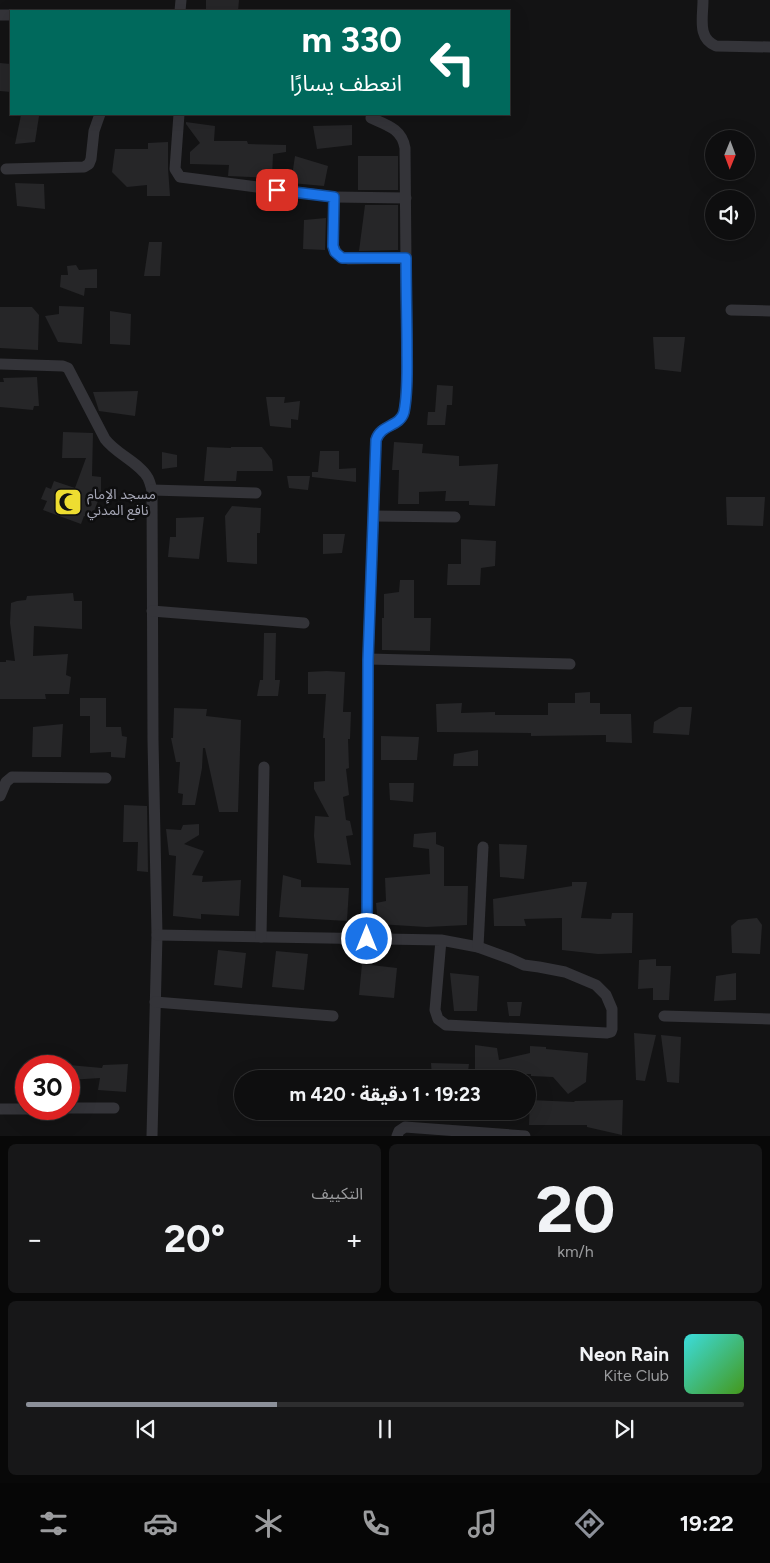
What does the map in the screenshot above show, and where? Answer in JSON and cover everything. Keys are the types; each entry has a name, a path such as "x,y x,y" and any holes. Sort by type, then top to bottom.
{"street":[{"path":"703,0 703,35 710,44 716,46 770,47"},
{"path":"6,169 84,168 91,159 94,131 100,115"},
{"path":"178,115 176,169 180,177 334,197 406,198"},
{"path":"367,939 368,660 376,440 382,430 400,420 404,413 407,379 404,140 399,133 388,125 371,118"},
{"path":"334,197 333,246 338,255 348,259 406,258"},
{"path":"731,310 770,311"},
{"path":"0,364 63,366 68,368 105,439 148,478 152,490 156,935 152,1136"},
{"path":"152,490 256,493"},
{"path":"374,516 455,517"},
{"path":"152,611 304,623"},
{"path":"368,660 570,664"},
{"path":"262,937 264,768"},
{"path":"0,796 6,782 12,777 106,778"},
{"path":"478,947 483,847"},
{"path":"156,935 441,940 478,947 524,965 539,966 565,972 596,985 606,995 612,1009 611,1032 446,1024 438,1019 435,1010 441,940"},
{"path":"155,1002 333,1016"},
{"path":"664,1016 770,1019"},
{"path":"80,1108 114,1108"},
{"path":"0,1109 15,1109"},
{"path":"397,1136 399,1131 405,1127 525,1136"}],"building":[{"path":"206,0 239,0 238,10 206,10"},
{"path":"0,63 10,64 10,92 0,91"},
{"path":"21,115 39,116 35,142 15,144"},
{"path":"186,122 215,126 214,141 247,141 248,144 286,145 286,152 273,154 272,178 228,176 229,165 190,164 190,152 200,143"},
{"path":"352,125 352,145 317,149 313,126"},
{"path":"168,142 170,196 147,196 147,185 127,187 112,172 115,149 148,149 148,143"},
{"path":"295,156 328,166 324,186 291,183"},
{"path":"358,156 398,156 398,190 358,190"},
{"path":"15,183 44,184 45,209 17,206"},
{"path":"365,205 398,205 398,250 359,251"},
{"path":"326,218 325,250 303,249 304,220"},
{"path":"149,242 162,242 160,276 144,276"},
{"path":"76,265 79,270 97,269 97,288 85,288 84,296 60,287 61,275 68,275 67,266"},
{"path":"59,306 84,307 82,344 58,342 45,316 59,314"},
{"path":"0,307 32,307 39,315 38,350 0,348"},
{"path":"110,311 131,314 130,345 110,344"},
{"path":"653,337 685,337 681,372 655,369"},
{"path":"37,377 39,406 34,406 33,410 0,407 0,382 4,382 3,378"},
{"path":"437,385 453,386 452,405 447,405 445,425 427,425 428,412 435,412"},
{"path":"138,391 135,416 99,411 93,392"},
{"path":"266,397 285,397 284,403 300,401 298,420 291,419 291,428 270,426"},
{"path":"63,432 93,433 92,476 101,477 101,493 91,519 84,516 81,524 43,510 47,501 41,499 46,487 51,489 54,481 75,488 86,458 62,458"},
{"path":"394,442 423,444 422,453 459,456 459,466 498,464 495,506 469,505 469,501 445,501 446,491 419,492 419,504 398,504 399,470 392,470"},
{"path":"207,447 262,447 272,460 273,471 237,471 236,481 204,481"},
{"path":"320,451 339,451 339,469 356,468 356,482 312,477 312,472 318,472"},
{"path":"162,452 177,455 177,467 162,469"},
{"path":"287,476 310,476 308,490 289,488"},
{"path":"726,497 765,497 763,526 727,525"},
{"path":"232,506 261,508 260,533 257,533 257,564 227,562 225,516"},
{"path":"204,517 199,559 168,557 170,537 176,537 176,518"},
{"path":"323,534 345,534 342,553 323,554"},
{"path":"461,539 496,541 495,566 481,568 480,585 447,585 448,564 461,564"},
{"path":"400,580 414,580 414,618 431,618 430,651 382,650 384,594 399,592"},
{"path":"73,593 74,601 82,601 82,629 34,626 33,656 68,654 66,675 71,677 69,694 45,694 46,699 0,699 0,662 6,662 6,660 15,661 10,623 11,603 26,600 27,596"},
{"path":"264,633 276,633 275,680 280,680 278,696 257,696 260,680 263,680"},
{"path":"308,672 345,672 343,712 351,712 350,739 348,739 349,768 346,769 349,795 343,797 346,820 350,821 353,835 346,836 351,865 317,863 314,836 315,816 329,817 314,789 314,782 325,781 325,738 323,738 326,694 308,694"},
{"path":"590,692 590,703 600,703 600,714 631,714 632,743 606,742 606,735 531,736 531,733 437,732 436,704 462,703 461,713 495,712 495,715 548,715 548,703 575,703 575,693"},
{"path":"80,698 106,698 106,727 121,727 122,736 127,737 125,758 111,757 111,752 90,753 90,716 80,716"},
{"path":"679,707 692,707 689,735 653,733 654,722"},
{"path":"174,708 207,709 206,716 241,720 238,812 219,812 205,748 203,748 202,768 195,805 182,805 183,794 178,793 180,762 176,762 171,738 173,738"},
{"path":"63,724 61,757 32,757 33,727"},
{"path":"381,736 419,737 417,760 381,760"},
{"path":"478,750 478,766 453,766 454,754"},
{"path":"389,783 414,783 413,802 390,800"},
{"path":"124,805 147,806 148,872 137,871 138,842 123,842"},
{"path":"199,824 199,835 184,844 204,851 192,875 203,876 202,882 241,880 239,916 201,914 201,919 173,916 176,856 169,855 166,829 181,830 183,825"},
{"path":"436,832 436,844 444,847 444,886 468,886 467,925 426,927 378,924 376,903 386,901 385,878 430,874 429,849 413,847 414,834"},
{"path":"499,844 527,845 524,879 500,877"},
{"path":"283,875 301,880 301,887 349,888 347,921 279,917"},
{"path":"572,882 587,882 581,918 611,919 612,913 633,913 632,953 598,954 562,950 562,918 524,919 526,926 494,926 493,899 572,886"},
{"path":"757,918 762,925 760,954 732,953 731,926 738,920"},
{"path":"218,950 246,953 242,988 214,985"},
{"path":"276,951 308,954 304,990 272,987"},
{"path":"656,959 656,966 671,966 669,1000 653,1000 653,988 638,989 639,960"},
{"path":"362,964 397,968 394,998 359,995"},
{"path":"450,973 479,976 477,1011 454,1011"},
{"path":"736,973 736,1000 714,1001 716,976"},
{"path":"507,1002 522,1002 520,1016 509,1016"},
{"path":"634,1033 656,1035 645,1081 636,1080"},
{"path":"661,1035 681,1037 679,1083 667,1082"},
{"path":"475,1045 497,1048 499,1060 530,1053 530,1046 588,1053 586,1082 568,1094 553,1077 536,1076 536,1070 475,1070"},
{"path":"431,1063 469,1064 468,1070 432,1070"},
{"path":"128,1064 126,1092 98,1090 100,1078 80,1079 80,1066 102,1068 103,1065"},
{"path":"536,1100 575,1102 623,1100 622,1135 587,1127 587,1125 529,1125 529,1120 536,1120"}],"place":[{"name":"مسجد الإمام نافع المدني","path":"68,502"}],"route":[{"path":"277,190 334,197 333,246 335,252 342,258 406,258 407,379 404,413 400,420 382,430 376,440 368,660 367,939"}]}
